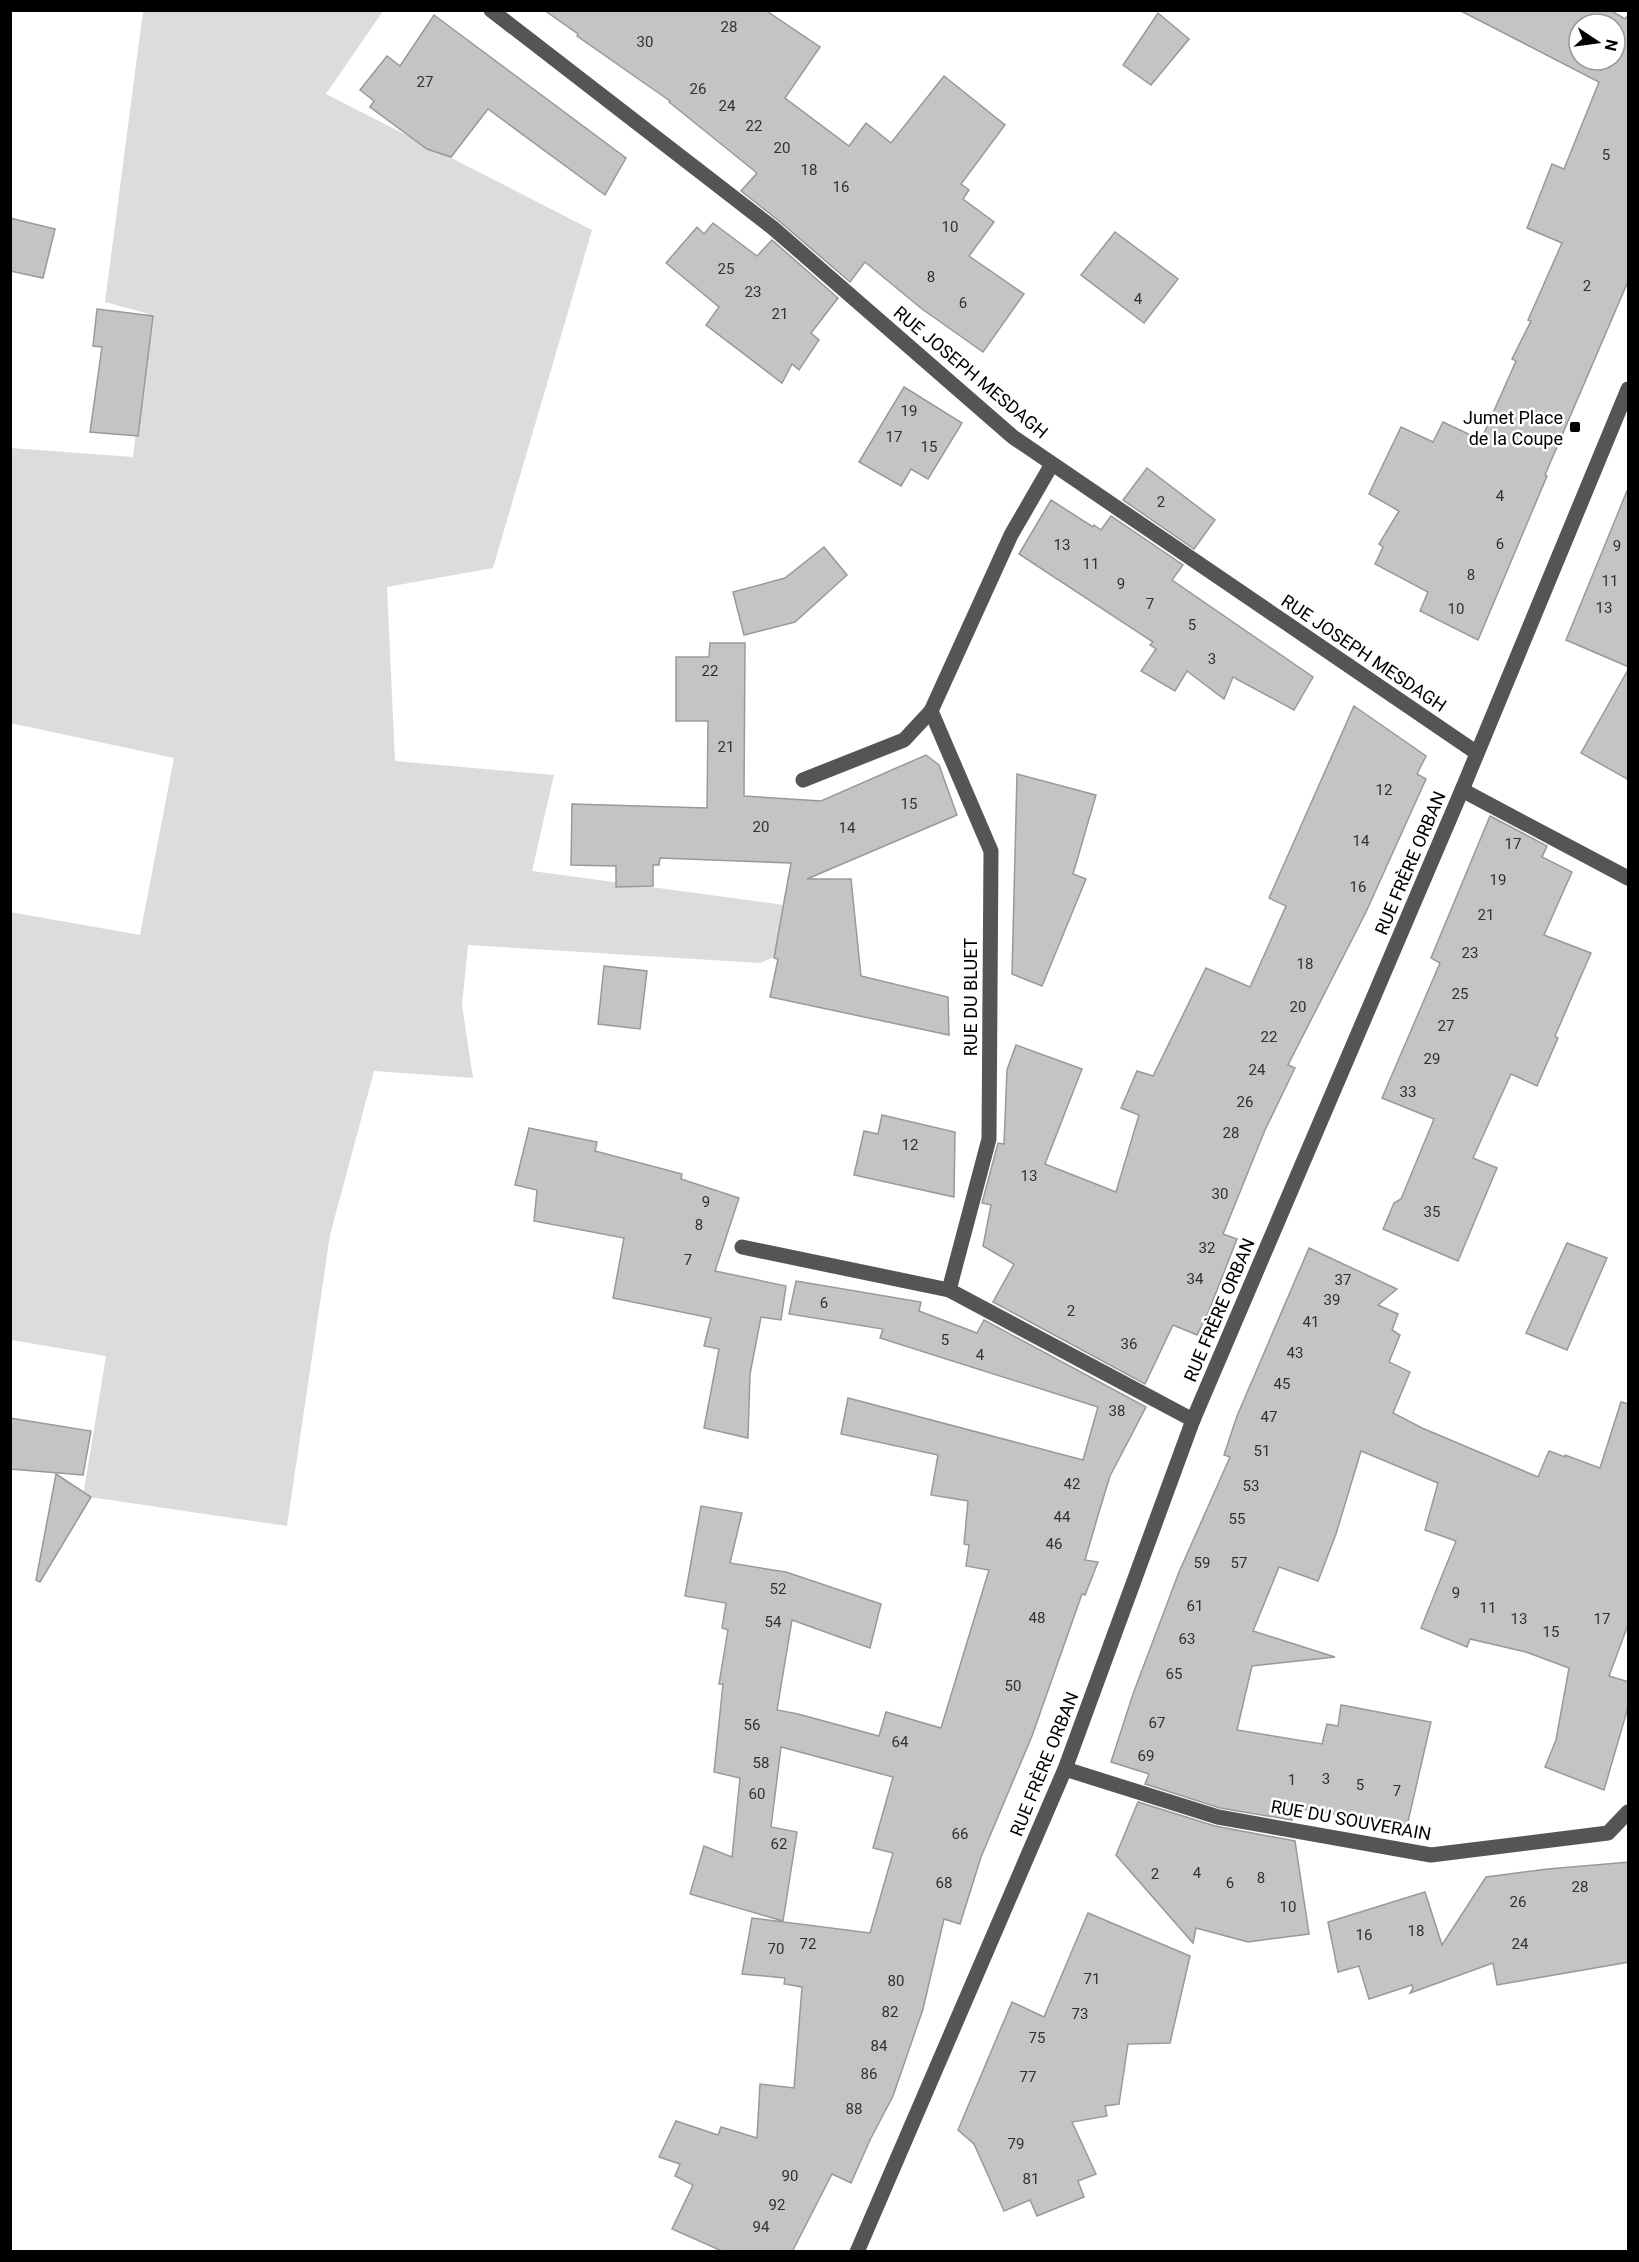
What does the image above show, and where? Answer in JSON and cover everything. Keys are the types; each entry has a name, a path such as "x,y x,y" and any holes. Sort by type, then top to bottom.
{"street":[{"name":"RUE JOSEPH MESDAGH","path":"491,10 772,228 1013,437 1477,753"},
{"name":"RUE FRÈRE ORBAN","path":"857,2252 1065,1769 1193,1420 1462,790 1629,389"},
{"path":"803,780 904,740 931,711 1011,535 1052,464"},
{"name":"RUE DU BLUET","path":"931,711 991,850 989,1139 949,1290"},
{"path":"1462,790 1629,878"},
{"path":"742,1247 949,1290 1193,1420"},
{"name":"RUE DU SOUVERAIN","path":"1065,1769 1218,1817 1431,1855 1608,1833 1629,1812"}],"shaded area":[{"path":"143,11 383,11 326,94 592,230 493,568 387,587 395,761 554,775 532,871 784,905 774,957 760,963 468,945 462,1005 473,1078 374,1071 330,1235 287,1526 83,1496 106,1356 11,1340 10,912 140,935 174,758 10,723 11,448 133,457 149,314 105,302"}],"building":[{"path":"544,10 765,10 820,47 785,98 849,146 866,123 891,143 944,76 1005,125 961,184 969,190 963,199 994,222 969,256 1024,294 983,352 922,309 865,262 850,282 741,191 757,173 670,101"},
{"path":"1459,10 1610,10 1613,12 1567,12 1567,66"},
{"path":"1158,13 1189,39 1151,85 1123,65"},
{"path":"1629,14 1629,279 1545,475 1547,476 1478,640 1420,611 1428,592 1375,564 1383,547 1379,544 1399,511 1369,494 1401,427 1433,442 1443,422 1481,440 1516,361 1512,359 1531,321 1528,320 1562,243 1527,228 1552,164 1564,169 1599,82 1580,72 1627,72 1627,16"},
{"path":"434,15 626,158 605,195 488,109 451,157 427,149 370,107 374,101 360,90 387,56 400,66"},
{"path":"10,218 55,229 43,278 10,271"},
{"path":"713,223 757,256 772,240 838,298 811,333 819,340 799,370 792,364 782,383 706,325 719,307 666,263 697,227 704,234"},
{"path":"1115,232 1178,279 1144,323 1081,275"},
{"path":"97,309 153,316 138,436 90,432 102,347 93,346"},
{"path":"904,387 962,423 928,479 911,469 901,486 859,462"},
{"path":"1147,468 1215,520 1194,549 1123,500"},
{"path":"1627,491 1629,491 1629,667 1566,640"},
{"path":"1051,500 1101,530 1111,516 1183,565 1172,580 1313,677 1294,710 1233,677 1224,699 1187,671 1175,691 1141,671 1156,649 1150,645 1153,642 1019,554"},
{"path":"824,547 847,575 795,622 744,635 733,592 785,578"},
{"path":"710,643 745,643 744,796 821,801 926,755 939,765 957,815 807,879 851,879 861,976 948,997 949,1035 770,997 778,959 774,958 791,863 660,858 659,865 653,865 653,886 616,887 616,866 571,865 572,804 707,808 708,721 676,721 676,657 709,657"},
{"path":"1629,668 1629,780 1581,753"},
{"path":"1354,706 1426,756 1417,774 1426,779 1366,912 1288,1065 1295,1068 1265,1130 1223,1234 1237,1239 1208,1313 1197,1335 1173,1325 1145,1384 993,1302 1014,1264 983,1246 991,1205 982,1203 998,1143 1004,1144 1007,1070 1016,1045 1082,1069 1045,1164 1116,1192 1139,1115 1121,1108 1137,1071 1153,1076 1206,968 1250,987 1286,906 1269,898"},
{"path":"1017,774 1096,795 1073,874 1086,879 1042,986 1012,974"},
{"path":"1490,816 1547,846 1542,857 1572,872 1544,935 1591,953 1555,1036 1558,1038 1537,1086 1511,1074 1473,1158 1497,1168 1458,1261 1383,1229 1394,1203 1401,1199 1434,1119 1382,1098 1440,963 1431,958"},
{"path":"604,966 647,971 640,1029 598,1024"},
{"path":"882,1115 955,1132 954,1197 854,1175 864,1131 878,1134"},
{"path":"529,1128 597,1142 595,1151 682,1174 681,1179 739,1198 715,1271 786,1286 781,1320 761,1317 750,1374 748,1438 704,1428 719,1349 704,1346 711,1318 613,1298 624,1238 534,1221 537,1190 515,1185"},
{"path":"1567,1243 1607,1258 1567,1350 1526,1333"},
{"path":"1309,1248 1397,1289 1378,1305 1398,1314 1392,1330 1400,1335 1389,1362 1410,1372 1393,1413 1422,1428 1538,1477 1549,1451 1600,1468 1621,1402 1629,1404 1629,1622 1609,1676 1629,1682 1629,1704 1604,1790 1545,1767 1556,1740 1569,1668 1526,1652 1470,1639 1467,1647 1421,1628 1456,1541 1425,1530 1438,1483 1361,1451 1336,1534 1318,1581 1279,1567 1253,1631 1335,1657 1252,1666 1237,1730 1322,1744 1327,1724 1338,1726 1341,1705 1431,1722 1407,1826 1290,1807 1292,1820 1220,1808 1145,1784 1149,1774 1111,1762 1133,1694 1179,1572 1230,1457 1224,1455 1237,1416"},
{"path":"796,1281 921,1302 919,1311 977,1333 984,1320 1146,1407 1110,1476 1085,1560 1098,1562 1085,1595 1082,1594 1032,1736 981,1857 960,1924 944,1919 923,2009 893,2096 851,2183 832,2174 792,2252 724,2252 672,2229 693,2185 675,2176 680,2164 659,2157 676,2121 718,2135 721,2127 757,2138 760,2084 794,2088 802,1987 784,1984 785,1978 742,1974 752,1918 870,1933 893,1853 873,1848 893,1777 781,1747 771,1827 797,1832 783,1921 690,1894 704,1846 732,1857 740,1778 714,1772 723,1684 719,1684 728,1630 722,1628 726,1603 685,1596 701,1506 742,1513 730,1563 786,1572 881,1604 870,1648 792,1620 777,1710 879,1736 886,1712 941,1728 989,1570 966,1566 969,1545 964,1544 968,1501 931,1495 938,1455 841,1434 848,1398 1083,1460 1098,1407 880,1338 883,1329 789,1314"},
{"path":"10,1418 91,1431 83,1475 10,1469"},
{"path":"56,1474 91,1497 40,1582 36,1580"},
{"path":"1138,1802 1215,1826 1295,1841 1309,1934 1248,1942 1196,1928 1193,1943 1116,1855"},
{"path":"1629,1862 1629,1962 1497,1985 1493,1963 1410,1993 1412,1985 1369,1999 1359,1966 1338,1972 1328,1922 1425,1892 1442,1945 1486,1877"},
{"path":"1088,1913 1190,1956 1170,2043 1128,2044 1119,2104 1105,2106 1107,2116 1072,2122 1096,2174 1078,2181 1084,2197 1037,2216 1030,2200 1004,2211 974,2144 958,2130 1012,2002 1044,2017"}],"place":[{"name":"Jumet Place de la Coupe","path":"1575,427"}]}
